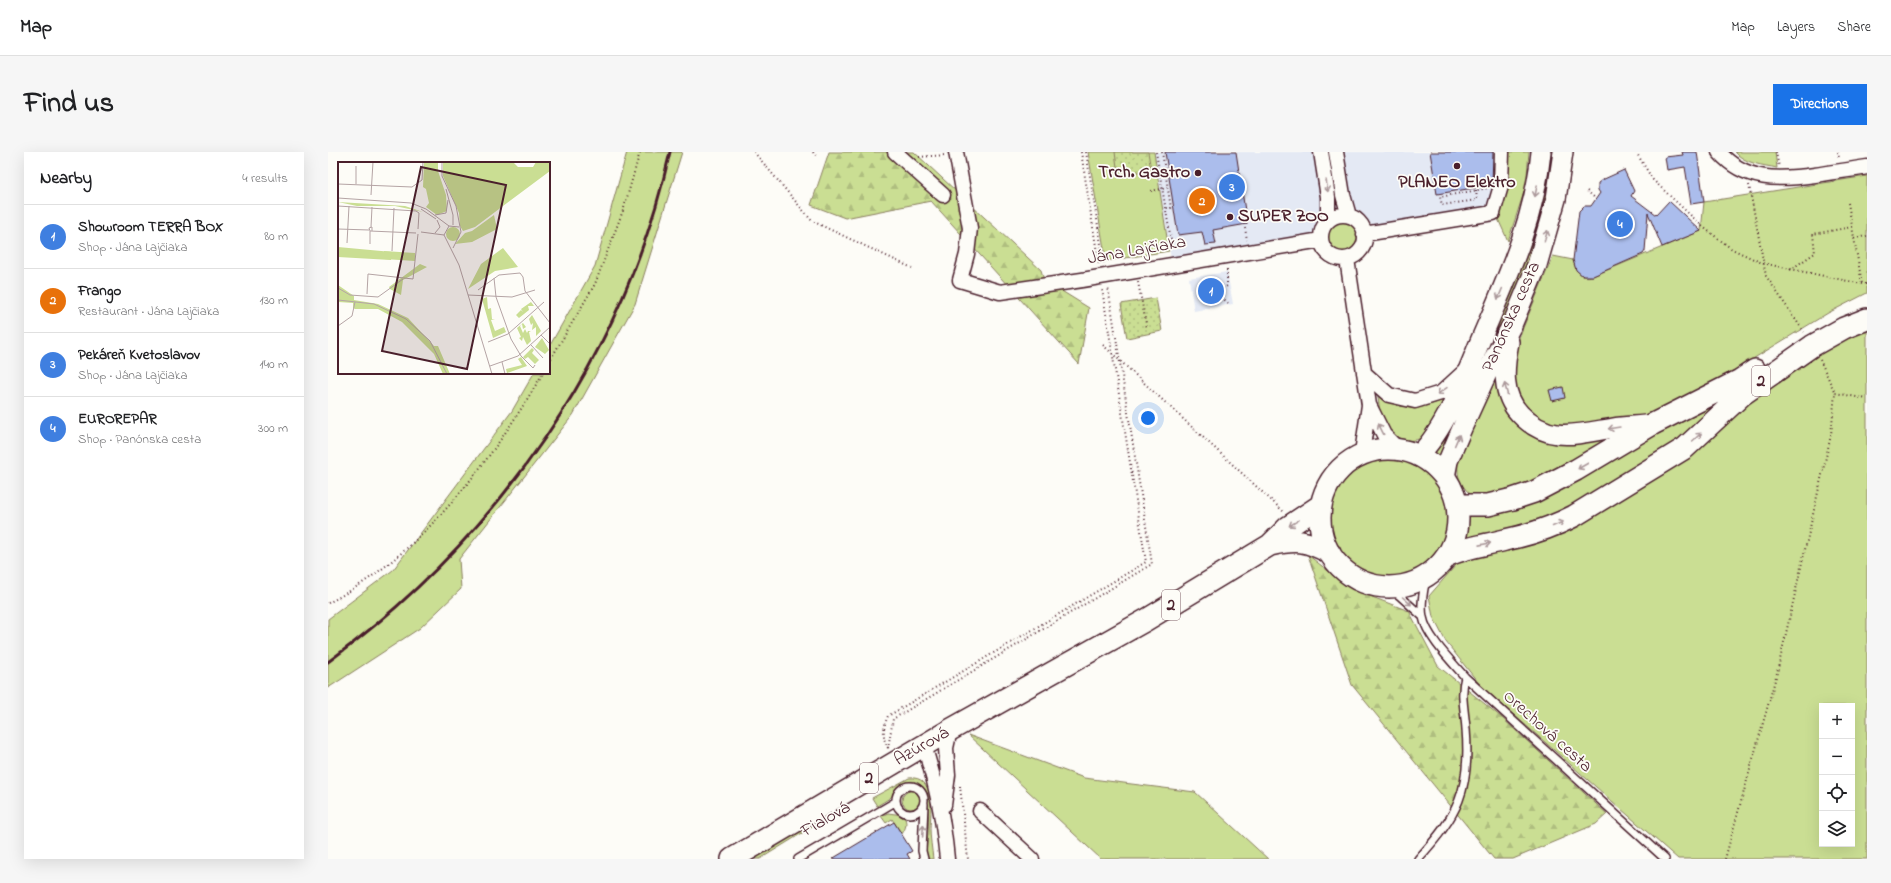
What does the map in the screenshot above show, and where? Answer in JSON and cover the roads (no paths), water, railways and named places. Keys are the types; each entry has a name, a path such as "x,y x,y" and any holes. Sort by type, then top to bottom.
{"main road":[{"name":"Panónska cesta","path":"1418,456 1439,431 1471,365 1528,225 1536,188 1541,152"},
{"name":"Panónska cesta","path":"1445,477 1448,461 1463,426 1495,356 1512,325 1535,270 1550,221 1559,182 1563,152"},
{"name":"2","path":"1449,555 1465,548 1506,540 1558,524 1666,461 1696,438 1742,395 1846,312 1864,294"},
{"name":"2","path":"1457,505 1488,505 1513,500 1534,492 1583,467 1653,424 1740,380 1809,341 1867,319"},
{"path":"1512,325 1505,366 1504,384 1516,410 1527,422 1545,432 1564,435 1653,424"},
{"name":"2","path":"1398,449 1418,456 1433,465 1445,477 1453,490 1457,505 1457,534 1449,555 1436,570 1426,577 1409,585 1391,588 1377,586 1357,579 1340,566 1330,553 1322,530 1321,505 1325,491 1334,475 1347,463 1362,453 1398,449"},
{"name":"2","path":"1270,545 1294,523 1321,505"},
{"name":"2","path":"1270,545 1299,541 1311,543 1330,553"},
{"name":"Azúrová","path":"732,859 950,730 1146,620 1270,545"}],"street":[{"path":"1321,152 1328,197 1328,221"},
{"path":"1336,152 1343,195 1349,216"},
{"path":"1364,234 1494,213 1501,186 1502,152"},
{"path":"1719,152 1734,166 1745,172 1770,179 1796,178 1867,167"},
{"name":"Jána Lajčiaka","path":"956,153 970,228 968,254 960,280 1000,292 1321,240"},
{"path":"899,155 943,195"},
{"path":"1349,216 1359,223 1364,234 1364,240 1359,252 1347,259 1333,257 1327,253 1321,240 1324,226 1334,217 1349,216"},
{"path":"1347,259 1369,405 1384,435 1398,449"},
{"path":"1364,374 1389,395 1415,401 1441,394 1471,365"},
{"path":"1362,453 1369,405"},
{"path":"942,815 948,774 946,748 950,730"},
{"path":"924,746 934,777 942,815 946,859"},
{"path":"980,810 1032,859"}],"lane":[{"path":"1422,616 1426,577"},
{"path":"1391,588 1422,616"},
{"name":"Orechová cesta","path":"1422,616 1424,622 1443,653 1465,677 1665,859"},
{"path":"1418,859 1450,822 1461,796 1467,758 1467,735 1462,690 1465,677"},
{"path":"924,803 919,811 911,814 902,812 895,802 900,790 909,786 918,789 924,798 924,803 922,851 924,859"},
{"name":"Fialová","path":"798,859 895,802"}],"railway":[{"path":"328,662 389,613 446,559 498,500 545,438 586,371 621,301 649,228 670,152"}],"place":[{"name":"PLANEO Elektro","path":"1457,166"},
{"name":"Trch. Gastro","path":"1198,173"},
{"name":"Pekáreň Kvetoslavov","path":"1232,187"},
{"name":"Frango","path":"1202,201"},
{"name":"SUPER ZOO","path":"1230,217"},
{"name":"EUROREPAR","path":"1620,224"},
{"name":"Showroom TERRA BOX","path":"1211,291"}]}
